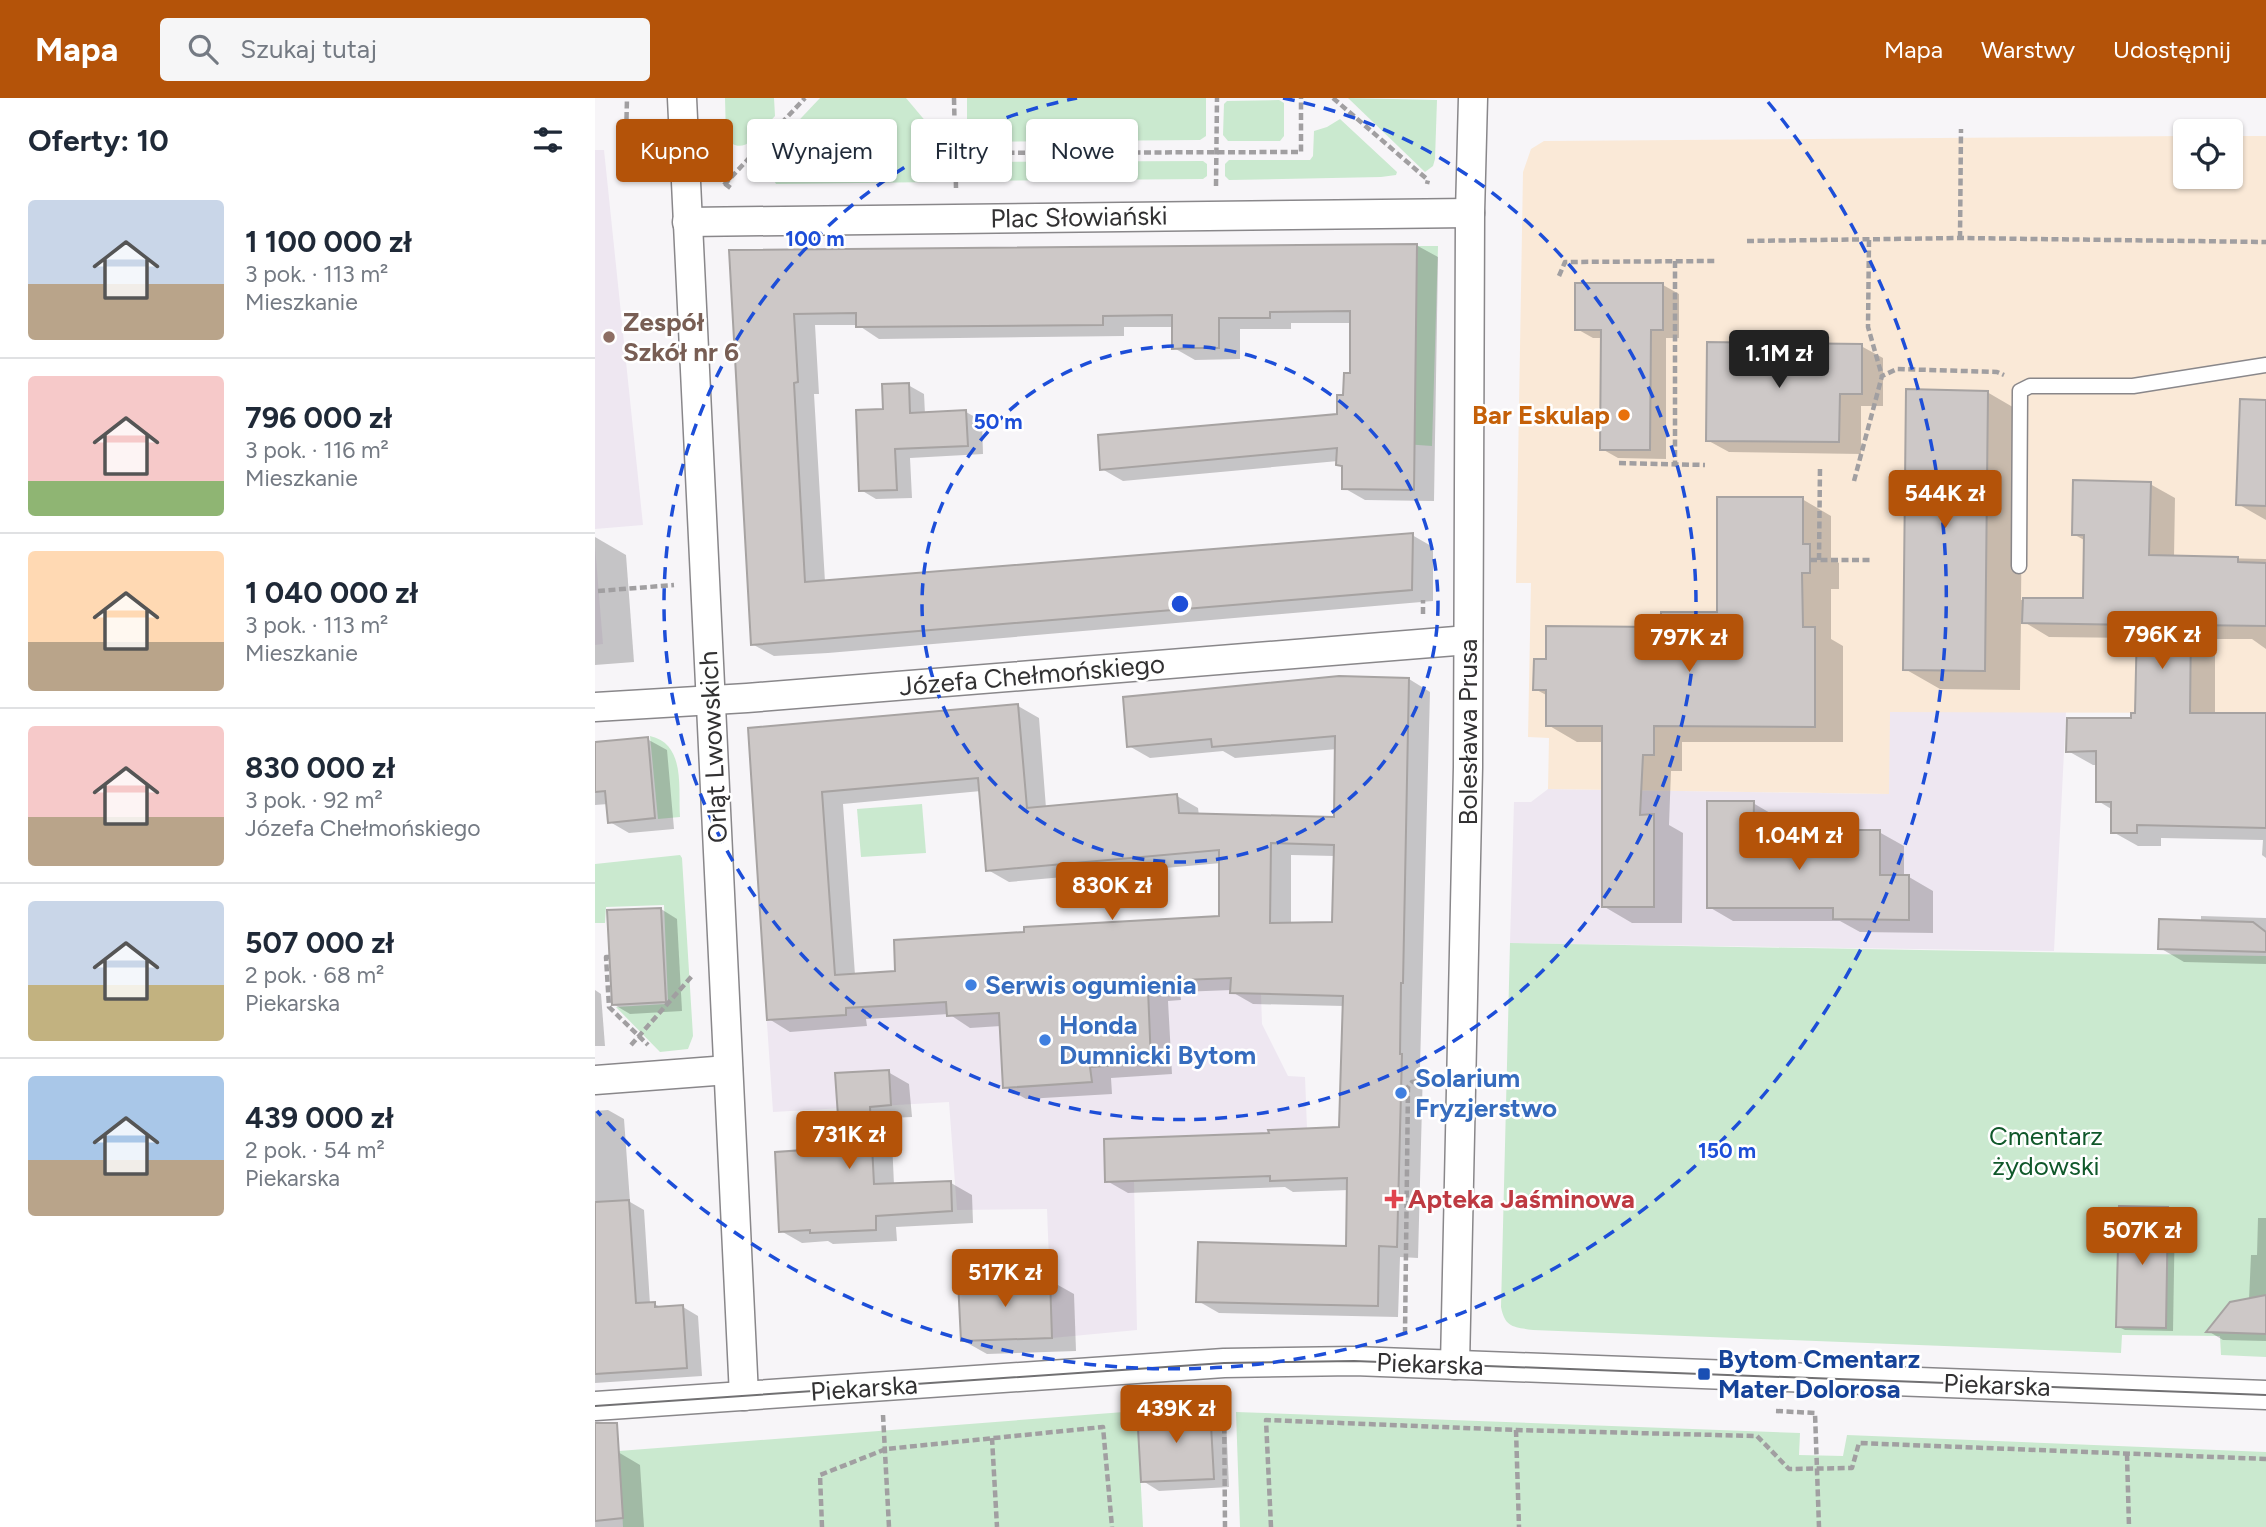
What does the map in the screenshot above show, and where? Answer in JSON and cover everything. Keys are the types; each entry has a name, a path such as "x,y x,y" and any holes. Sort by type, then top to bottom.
{"street":[{"name":"Orląt Lwowskich","path":"682,98 744,1396"},
{"name":"Bolesława Prusa","path":"1455,1365 1468,766 1470,214 1473,98"},
{"name":"Plac Słowiański","path":"687,222 1470,214"},
{"name":"Józefa Chełmońskiego","path":"595,707 711,701 1468,639"},
{"path":"595,1080 728,1070"},
{"name":"Piekarska","path":"595,1406 1224,1363 1354,1361 2266,1395"}],"lane":[{"path":"2019,566 2020,391 2030,386 2133,386 2266,365"}],"path":[{"path":"626,119 627,98"},
{"path":"726,221 724,183 805,98"},
{"path":"954,98 954,119"},
{"path":"1203,187 1216,187 1217,98"},
{"path":"1012,153 1301,152 1301,98"},
{"path":"1333,98 1427,180"},
{"path":"1960,238 1961,129"},
{"path":"1414,181 1435,176"},
{"path":"943,189 956,189 956,182"},
{"path":"1747,242 1960,238 2266,242"},
{"path":"1854,481 1882,376 1868,327 1868,240"},
{"path":"1675,261 1675,464"},
{"path":"1559,276 1565,262 1715,261"},
{"path":"1882,376 1897,369 1997,372 2030,386"},
{"path":"1619,463 1705,465"},
{"path":"1819,560 1820,467"},
{"path":"1810,560 1872,560"},
{"path":"598,591 675,585"},
{"path":"609,957 606,957 609,1007 649,1046"},
{"path":"625,1051 693,976 694,988"},
{"path":"1405,1335 1408,1087 1418,1080 1429,1080"},
{"path":"1224,1384 1225,1527"},
{"path":"883,1411 889,1527"},
{"path":"1774,1411 1815,1413 1819,1527"},
{"path":"1271,1527 1266,1420 1757,1436 1789,1469 1852,1468 1859,1443 2266,1460"},
{"path":"822,1527 820,1475 886,1449 1103,1427 1112,1527"},
{"path":"1516,1430 1519,1527"},
{"path":"992,1438 997,1527"},
{"path":"2127,1454 2129,1527"}],"shaded area":[{"path":"2173,136 2173,189 2243,189 2243,136 2266,136 2266,713 1890,712 1889,794 1548,789 1549,738 1528,737 1531,583 1516,583 1523,172 1531,149 1544,141"},
{"name":"Zespół Szkół nr 6","path":"595,150 604,150 643,525 595,529"},
{"path":"595,546 603,644 595,645"},
{"path":"1889,712 2066,712 2054,951 1510,943 1514,802 1531,802 1548,789 1888,794"},
{"path":"1232,952 1230,993 1261,994 1262,1024 1288,1076 1305,1077 1307,1128 1269,1130 1269,1133 1104,1139 1105,1182 1134,1181 1137,1330 1052,1338 1047,1209 957,1210 949,1102 773,1112 764,979"}],"green space":[{"path":"725,98 774,98 775,116 772,119 747,119 745,145 733,144 733,119 726,119"},
{"path":"820,98 906,98 924,119 911,119 911,182 939,182 776,184 775,182 897,182 897,119 800,119"},
{"path":"967,98 1206,98 1206,136 1200,140 1138,141 1138,119 1026,119 1026,142 1012,142 1012,119 967,119"},
{"path":"1348,98 1437,100 1433,166 1425,172"},
{"path":"1279,100 1284,103 1284,136 1280,141 1228,141 1223,135 1224,104 1227,101"},
{"path":"1340,119 1397,172 1396,175 1229,180 1225,176 1225,164 1229,160 1310,160 1313,156 1314,131"},
{"path":"1138,161 1203,161 1207,164 1207,176 1203,179 1138,180"},
{"path":"1012,162 1026,162 1026,181 1012,181"},
{"path":"1409,246 1438,246 1432,446 1404,444"},
{"path":"650,736 662,741 675,757 680,817 658,819"},
{"path":"922,804 926,853 861,857 857,809"},
{"path":"680,855 693,1036 688,1049 660,1052 616,1007 666,1004 668,1001 664,905 606,907 605,923 595,923 595,864"},
{"name":"Cmentarz żydowski","path":"1510,943 2266,956 2266,1357 2221,1355 2220,1336 2122,1335 2121,1353 1533,1330 1511,1325 1505,1319 1501,1307"},
{"path":"1137,1411 1143,1527 623,1527 619,1451"},
{"path":"1236,1412 1800,1433 1799,1455 1843,1456 1847,1435 2266,1452 2266,1527 1240,1527"}],"building":[{"path":"1417,244 1414,490 1342,489 1342,466 1336,465 1337,448 1100,470 1098,435 1337,414 1337,395 1343,395 1344,373 1350,373 1350,311 1270,312 1270,318 1219,318 1219,348 1172,349 1172,315 1103,316 1103,325 856,327 856,313 794,314 798,382 794,383 805,582 1413,533 1412,590 751,645 729,250"},
{"path":"1575,283 1663,283 1663,330 1651,330 1650,450 1600,450 1601,330 1575,330"},
{"path":"1707,342 1862,344 1862,394 1840,394 1839,442 1706,441"},
{"path":"909,383 910,413 966,410 968,446 895,449 897,490 859,491 856,410 883,409 882,384"},
{"path":"1906,389 1988,391 1985,671 1903,670"},
{"path":"2240,399 2266,400 2266,506 2236,505"},
{"path":"2073,480 2151,482 2149,555 2238,557 2238,562 2266,563 2266,626 2191,625 2190,713 2266,713 2266,828 2137,825 2137,833 2111,833 2111,802 2096,802 2096,751 2066,752 2067,718 2131,718 2131,713 2135,713 2137,625 2022,623 2023,598 2083,598 2084,535 2072,535"},
{"path":"1717,497 1803,497 1803,544 1810,544 1810,573 1802,573 1803,627 1815,627 1815,727 1654,726 1654,755 1643,755 1640,815 1654,814 1654,907 1602,907 1602,726 1546,726 1546,690 1533,690 1534,659 1546,659 1546,626 1661,627 1661,612 1717,612"},
{"path":"1339,676 1409,678 1397,1247 1379,1246 1378,1306 1196,1302 1198,1242 1346,1246 1347,1178 1270,1181 1270,1176 1105,1182 1104,1139 1269,1133 1268,1130 1339,1127 1343,996 1230,993 1231,978 1159,981 1160,989 1148,989 1151,1063 1090,1067 1092,1082 1003,1088 999,1013 947,1016 946,1002 846,1008 846,1015 767,1020 748,728 1018,704 1027,808 1177,794 1179,813 1334,817 1335,736 1212,747 1211,739 1127,747 1123,697","holes":["978,778 986,871 1219,850 1219,916 1024,927 1024,932 894,940 895,971 835,975 822,792","1271,843 1334,845 1332,922 1270,923"]},
{"path":"648,737 655,818 608,823 605,791 595,792 595,742"},
{"path":"1707,801 1754,801 1753,854 1834,854 1834,830 1880,830 1880,875 1909,875 1909,920 1833,919 1833,908 1707,908"},
{"path":"661,908 666,1002 612,1005 607,910"},
{"path":"2159,919 2253,922 2266,932 2266,952 2158,949"},
{"path":"889,1070 891,1105 870,1107 874,1184 951,1181 952,1211 876,1216 876,1230 779,1232 775,1152 840,1145 835,1073"},
{"path":"629,1200 636,1303 655,1302 655,1307 683,1305 687,1368 595,1374 595,1202"},
{"path":"2119,1206 2168,1207 2166,1328 2116,1327"},
{"path":"1050,1278 1052,1338 961,1341 958,1281"},
{"path":"2266,1295 2266,1334 2206,1332 2230,1302"},
{"path":"1210,1407 1214,1479 1141,1482 1137,1411"},
{"path":"595,1423 617,1423 623,1518 595,1521"}],"tram line":[{"path":"595,1406 1224,1363 1354,1361 2266,1395"}],"place":[{"name":"Zespół Szkół nr 6","path":"609,337"},
{"name":"Bar Eskulap","path":"1624,415"},
{"name":"Serwis ogumienia","path":"971,985"},
{"name":"Honda Dumnicki Bytom","path":"1045,1040"},
{"name":"Solarium Fryzjerstwo","path":"1401,1093"},
{"name":"Apteka Jaśminowa","path":"1394,1199"},
{"name":"Bytom Cmentarz Mater Dolorosa","path":"1704,1374"}]}
